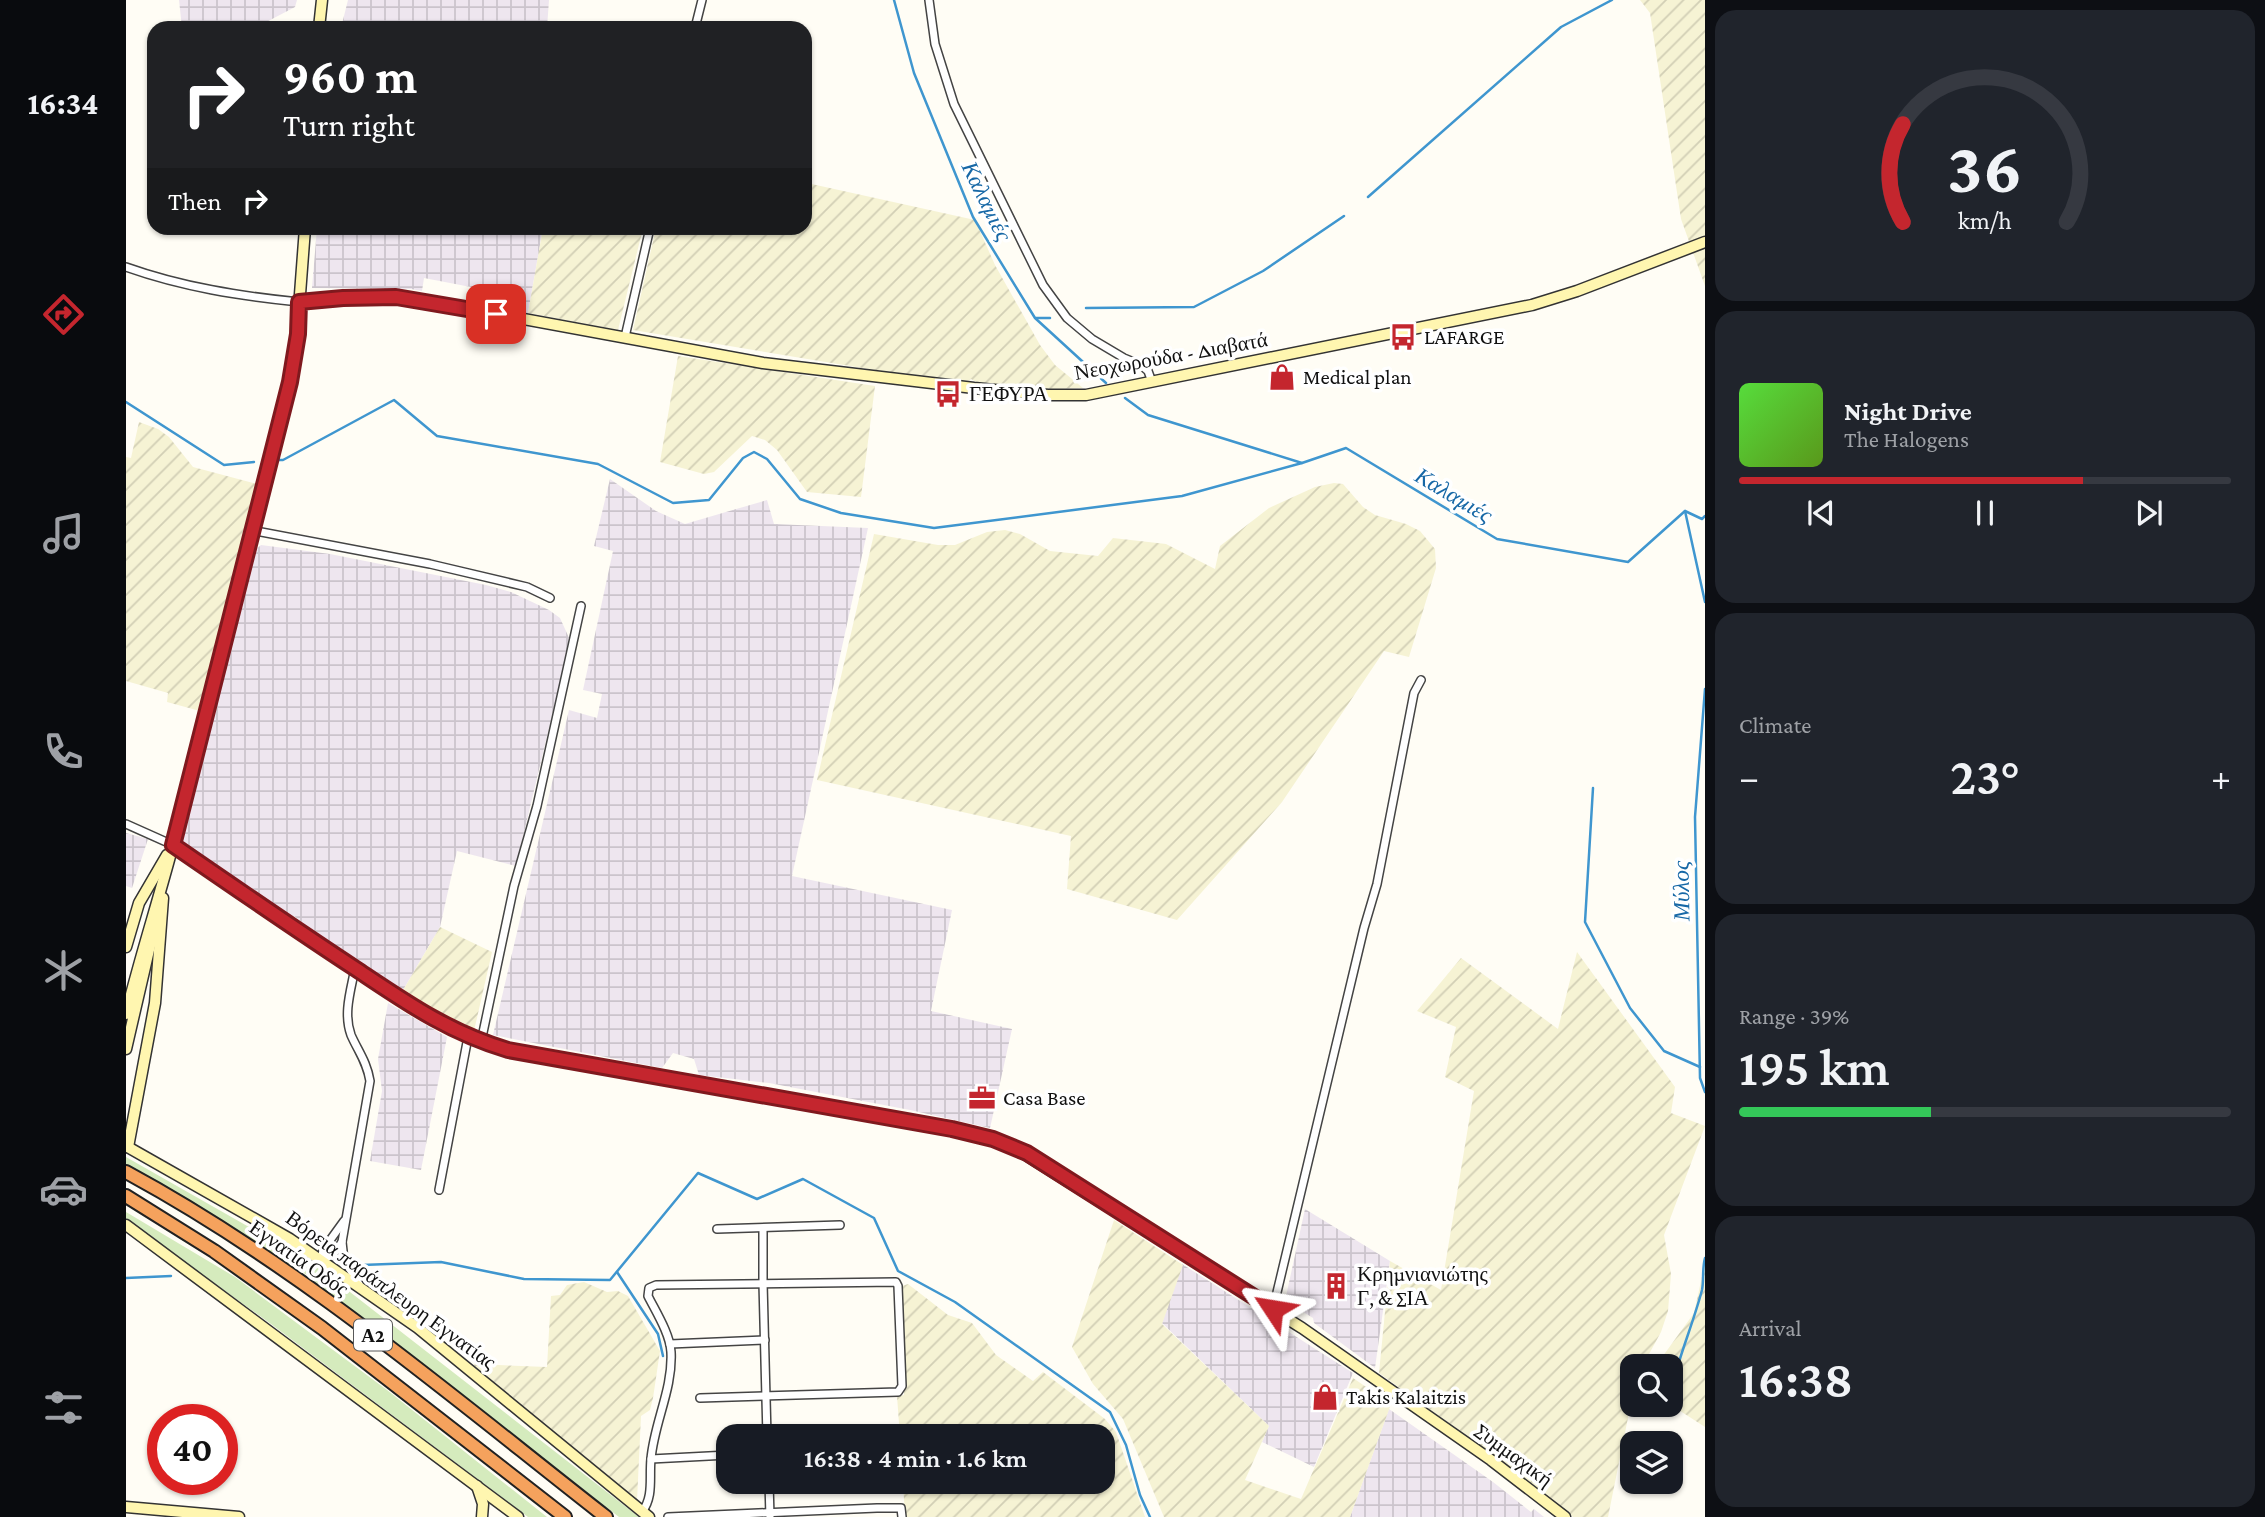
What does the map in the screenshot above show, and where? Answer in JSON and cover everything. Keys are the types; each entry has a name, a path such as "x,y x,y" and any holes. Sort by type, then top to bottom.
{"highway":[{"name":"Εγνατία Οδός","path":"126,1171 288,1271 606,1517"},
{"name":"Εγνατία Οδός","path":"126,1196 214,1251 322,1328 565,1517"}],"street":[{"path":"320,21 322,0"},
{"path":"697,21 702,0"},
{"path":"929,0 935,44 954,104 1043,285 1067,318 1092,339 1141,365 1152,382"},
{"path":"126,1049 154,934 164,877 290,382 298,334 304,235"},
{"path":"625,338 648,235"},
{"name":"Νεοχωρούδα - Διαβατά","path":"299,302 343,298 411,298 763,363 1035,394 1086,395 1532,305 1577,291 1705,242"},
{"path":"126,267 215,291 299,302"},
{"path":"251,530 430,564 527,587 550,598"},
{"path":"481,1042 514,886 537,806 581,606"},
{"path":"1273,1309 1364,928 1377,884 1414,693 1421,680"},
{"name":"Συμμαχική","path":"126,824 173,845 412,1006 481,1042 508,1050 930,1124 993,1139 1027,1153 1273,1309 1491,1460 1565,1517"},
{"path":"126,947 139,903 173,845"},
{"path":"127,1147 129,1123 155,1003 164,877"},
{"path":"126,1014 146,933 157,906"},
{"path":"355,968 347,1015 348,1025 366,1062 370,1081 342,1242 344,1261 365,1291"},
{"path":"439,1190 468,1037"},
{"name":"Βόρεια παράπλευρη Εγνατίας","path":"127,1147 268,1226 365,1291 447,1350 505,1397 544,1434 645,1515"},
{"path":"321,1260 323,1250 344,1221"},
{"path":"126,1225 476,1486 505,1513"},
{"path":"717,1229 840,1225"},
{"path":"763,1228 762,1283 767,1424"},
{"path":"321,1260 333,1255 342,1242"},
{"path":"645,1515 650,1498 653,1435 660,1420 671,1356 670,1344 648,1296 649,1288 762,1283 896,1282 902,1385 898,1392 700,1398"},
{"path":"670,1344 765,1340"},
{"path":"651,1459 716,1456"},
{"path":"476,1486 482,1499 484,1517 497,1509 518,1517"},
{"path":"769,1494 770,1514"},
{"path":"126,1507 151,1513 239,1517"},
{"path":"667,1517 901,1508 902,1517"}],"shaded area":[{"path":"179,0 297,0 295,7 268,21 181,21"},
{"path":"348,0 549,0 548,21 343,21"},
{"path":"1640,0 1705,0 1705,286 1681,219 1650,13"},
{"path":"812,184 975,220 995,265 1040,345 1055,365 1083,388 1052,389 978,383 971,379 968,381 874,370 633,330 654,235 812,235"},
{"path":"316,235 542,235 528,313 474,302 476,288 424,278 422,291 312,288"},
{"path":"542,235 641,235 618,330 528,313"},
{"path":"678,356 875,386 861,497 807,492 777,450 765,440 752,436 714,472 704,474 660,462"},
{"path":"139,422 158,429 169,437 193,467 257,484 200,711 167,702 168,693 126,681 126,457 131,458"},
{"path":"610,479 656,511 685,524 767,500 774,524 868,528 792,876 952,910 931,1011 1012,1029 990,1128 769,1083 699,1075 694,1059 673,1053 662,1068 493,1035 569,710 597,718 602,694 583,690 613,551 594,546"},
{"path":"1343,484 1363,507 1375,515 1420,531 1435,549 1436,568 1409,657 1384,651 1282,802 1177,920 1067,889 1071,836 817,780 874,534 938,545 955,545 987,532 1005,530 1020,534 1050,551 1098,556 1113,538 1166,544 1215,569 1220,546 1269,508 1315,487"},
{"path":"261,545 330,554 511,592 560,618 570,640 516,866 457,851 440,927 402,992 303,926 294,916 290,917 181,843 254,551"},
{"path":"126,833 148,839 132,888 126,886"},
{"path":"440,927 492,952 474,1031 402,992"},
{"path":"1577,952 1675,1087 1671,1113 1705,1126 1664,1235 1671,1274 1668,1311 1661,1332 1649,1354 1620,1354 1620,1417 1628,1417 1625,1431 1620,1431 1620,1457 1608,1517 1573,1517 1498,1458 1379,1373 1390,1261 1441,1290 1474,1091 1445,1077 1456,1027 1417,1011 1461,958 1558,1029"},
{"path":"388,1003 447,1037 421,1170 370,1161 382,1091 378,1059"},
{"path":"1305,1209 1390,1261 1375,1368 1314,1323 1313,1318 1285,1301"},
{"path":"1114,1220 1183,1265 1162,1324 1269,1426 1245,1480 1301,1499 1353,1378 1391,1404 1350,1517 1164,1517 1123,1419 1093,1384 1072,1347"},
{"path":"1705,1263 1705,1427 1683,1413 1683,1354 1664,1354 1694,1313"},
{"path":"1182,1264 1353,1373 1314,1467 1262,1442 1269,1426 1162,1323"},
{"path":"584,1282 607,1292 618,1291 628,1296 660,1351 650,1410 641,1416 637,1501 473,1369 474,1364 547,1367 551,1296 560,1295 567,1285"},
{"path":"908,1284 948,1315 972,1323 996,1355 1033,1381 1043,1372 1109,1424 899,1424 897,1396 904,1395 902,1286"},
{"path":"1389,1409 1531,1512 1534,1509 1544,1517 1350,1517"},
{"path":"1115,1431 1145,1517 905,1517 904,1494 1115,1494"}],"green space":[{"path":"126,1157 314,1264 639,1517 619,1517 304,1273 126,1167"},
{"path":"126,1212 235,1277 387,1390 547,1517 528,1517 271,1324 126,1220"}],"waterway":[{"name":"Καλαμιές","path":"894,0 914,73 973,217 1035,318 1106,383"},
{"path":"1368,197 1561,27 1612,0"},
{"path":"1086,308 1194,307 1263,271 1344,216"},
{"path":"1036,318 1050,318"},
{"name":"Καλαμιές","path":"1125,398 1148,415 1302,463"},
{"path":"275,460 283,460 394,400 437,436 598,464 673,503 709,500 743,458 754,452 767,459 800,499 841,513 934,528 1182,496 1346,448 1497,539 1628,562 1685,511 1702,519 1705,516"},
{"path":"126,402 224,465 254,462"},
{"name":"Μύλος","path":"1685,511 1705,602"},
{"name":"Μύλος","path":"1705,689 1695,817 1700,1078 1705,1092"},
{"path":"1593,788 1585,922 1630,1008 1664,1051 1700,1067"},
{"path":"362,1265 441,1262 524,1279 610,1280 698,1173 757,1199 803,1179 874,1218 898,1271 955,1302 1110,1412 1126,1445 1140,1495 1150,1517"},
{"path":"1682,1354 1702,1290 1705,1258"},
{"path":"617,1272 658,1334 663,1356"},
{"path":"126,1278 171,1276"}],"place":[{"name":"LAFARGE","path":"1403,337"},
{"name":"Medical plan","path":"1282,377"},
{"name":"ΓΕΦΥΡΑ","path":"948,394"},
{"name":"Casa Base","path":"982,1098"},
{"name":"Κρημνιανιώτης Γ, & ΣΙΑ","path":"1336,1286"},
{"name":"Takis Kalaitzis","path":"1325,1397"}],"route":[{"path":"496,314 396,297 299,302 298,334 290,382 173,845 412,1006 468,1037 508,1050 920,1122 993,1139 1027,1153 1273,1309"}]}
